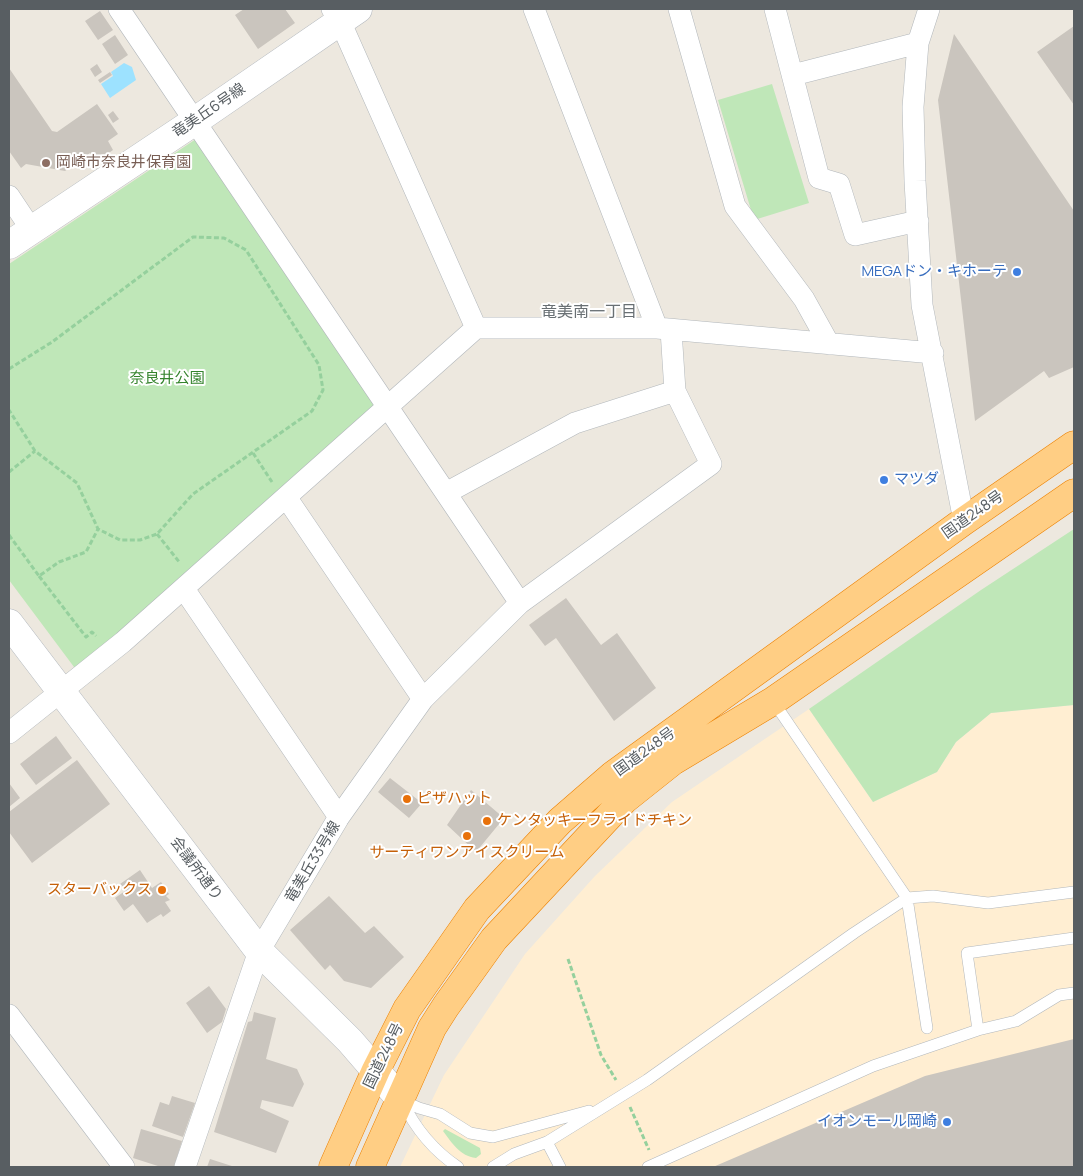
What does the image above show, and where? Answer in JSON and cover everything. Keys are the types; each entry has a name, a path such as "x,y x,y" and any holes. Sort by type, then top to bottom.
{"highway":[{"name":"国道248号","path":"333,1167 376,1070 407,1009 477,909 560,821 613,775 964,521 1074,445"},
{"name":"国道248号","path":"370,1167 432,1028 472,969 494,939 624,800 673,762 773,701 1074,493"}],"street":[{"path":"119,9 520,603"},
{"path":"446,493 575,423 675,390 664,329 534,9"},
{"path":"679,9 735,206 804,299 829,344"},
{"path":"775,9 819,178 839,184 855,235 918,221"},
{"path":"929,9 918,43 913,107 922,306 964,521"},
{"path":"344,13 476,328"},
{"name":"竜美丘6号線","path":"9,245 195,121 344,13"},
{"path":"793,75 918,43"},
{"path":"9,196 31,229"},
{"path":"9,733 62,693 116,648 387,405 476,328 664,329 932,353"},
{"name":"竜美丘33号線","path":"185,1167 259,951 339,817 424,699 520,603 711,464 675,390"},
{"path":"285,498 424,699"},
{"path":"188,585 339,817"},
{"name":"会議所通り","path":"9,623 259,951 350,1041 401,1100"},
{"path":"9,1015 124,1167"}],"lane":[{"path":"773,701 907,898 927,1028"},
{"path":"493,1167 514,1154 547,1142 624,1094 907,898 933,896 988,903 1074,892"},
{"path":"978,1030 967,953 1074,938"},
{"path":"652,1166 874,1066 978,1030 1016,1021 1059,995 1074,992"},
{"path":"401,1100 440,1114 470,1133 493,1137 603,1107"},
{"path":"401,1100 412,1122 444,1158 458,1167"},
{"path":"547,1142 560,1167"}],"path":[{"path":"9,369 52,342 193,237 224,238 246,250 319,365 323,390 312,412 193,494 157,534 140,540 120,540 98,529 77,483 35,451 9,410"},
{"path":"9,472 35,451"},
{"path":"253,453 285,498"},
{"path":"39,576 59,562 86,552 98,529"},
{"path":"157,534 188,585"},
{"path":"9,535 86,637 92,632 96,637 105,632 116,648"},
{"path":"568,959 601,1056 624,1094 652,1166"}],"shaded area":[{"path":"1074,705 1074,1167 400,1167 444,1075 525,954 595,876 672,802 809,709 873,802 937,772 956,742 991,713"}],"green space":[{"path":"772,84 809,203 754,220 718,100"},
{"name":"奈良井公園","path":"196,139 378,406 77,671 9,580 9,264"},
{"path":"1074,529 1074,705 991,713 956,742 937,772 873,802 809,709 981,590"},
{"path":"445,1129 480,1148 481,1154 476,1158 465,1155 443,1131"}],"water":[{"path":"124,63 132,67 136,80 110,98 101,84 113,76 111,72"}],"building":[{"path":"244,9 285,9 295,23 258,49 235,15"},
{"path":"100,11 113,30 98,40 85,21"},
{"path":"1074,26 1074,105 1037,52"},
{"path":"954,34 1074,211 1074,367 1049,378 1044,371 975,421 938,100"},
{"path":"115,35 128,55 115,64 102,44"},
{"path":"97,64 102,72 95,77 90,69"},
{"path":"9,68 52,131 57,132 97,104 118,134 108,141 113,150 96,162 90,153 65,171 26,164 21,168 9,151"},
{"path":"110,72 112,75 100,83 98,80"},
{"path":"113,111 119,119 113,123 108,115"},
{"path":"566,598 601,645 617,633 656,688 614,721 556,638 545,646 529,625"},
{"path":"56,736 72,758 36,785 20,764"},
{"path":"77,760 110,804 32,863 9,832 9,812"},
{"path":"390,778 422,803 409,818 378,792"},
{"path":"9,783 20,798 9,807"},
{"path":"471,790 504,818 476,852 447,825"},
{"path":"140,870 152,888 161,882 169,894 166,896 170,900 165,902 171,911 163,917 161,914 147,923 133,904 124,911 115,898 125,891 120,884"},
{"path":"329,896 365,933 374,926 404,957 371,988 344,981 330,965 325,970 290,930"},
{"path":"209,986 226,1009 222,1022 207,1033 186,1003"},
{"path":"254,1012 276,1018 266,1059 297,1069 304,1084 293,1107 262,1100 260,1108 289,1121 276,1153 214,1132 248,1022 252,1021"},
{"name":"イオンモール岡崎","path":"1074,1039 1074,1167 713,1167 925,1076"},
{"path":"172,1096 195,1103 183,1137 152,1126 160,1102 169,1105"},
{"path":"141,1129 182,1141 174,1167 161,1167 133,1158"},
{"path":"210,1159 235,1167 207,1167"}],"place":[{"name":"岡崎市奈良井保育園","path":"46,163"},
{"name":"MEGAドン・キホーテ","path":"1017,272"},
{"name":"マツダ","path":"884,480"},
{"name":"ピザハット","path":"407,799"},
{"name":"ケンタッキーフライドチキン","path":"487,821"},
{"name":"サーティワンアイスクリーム","path":"467,836"},
{"name":"スターバックス","path":"162,890"},
{"name":"イオンモール岡崎","path":"947,1122"}],"district":[{"name":"竜美南一丁目","path":"589,313"}]}
